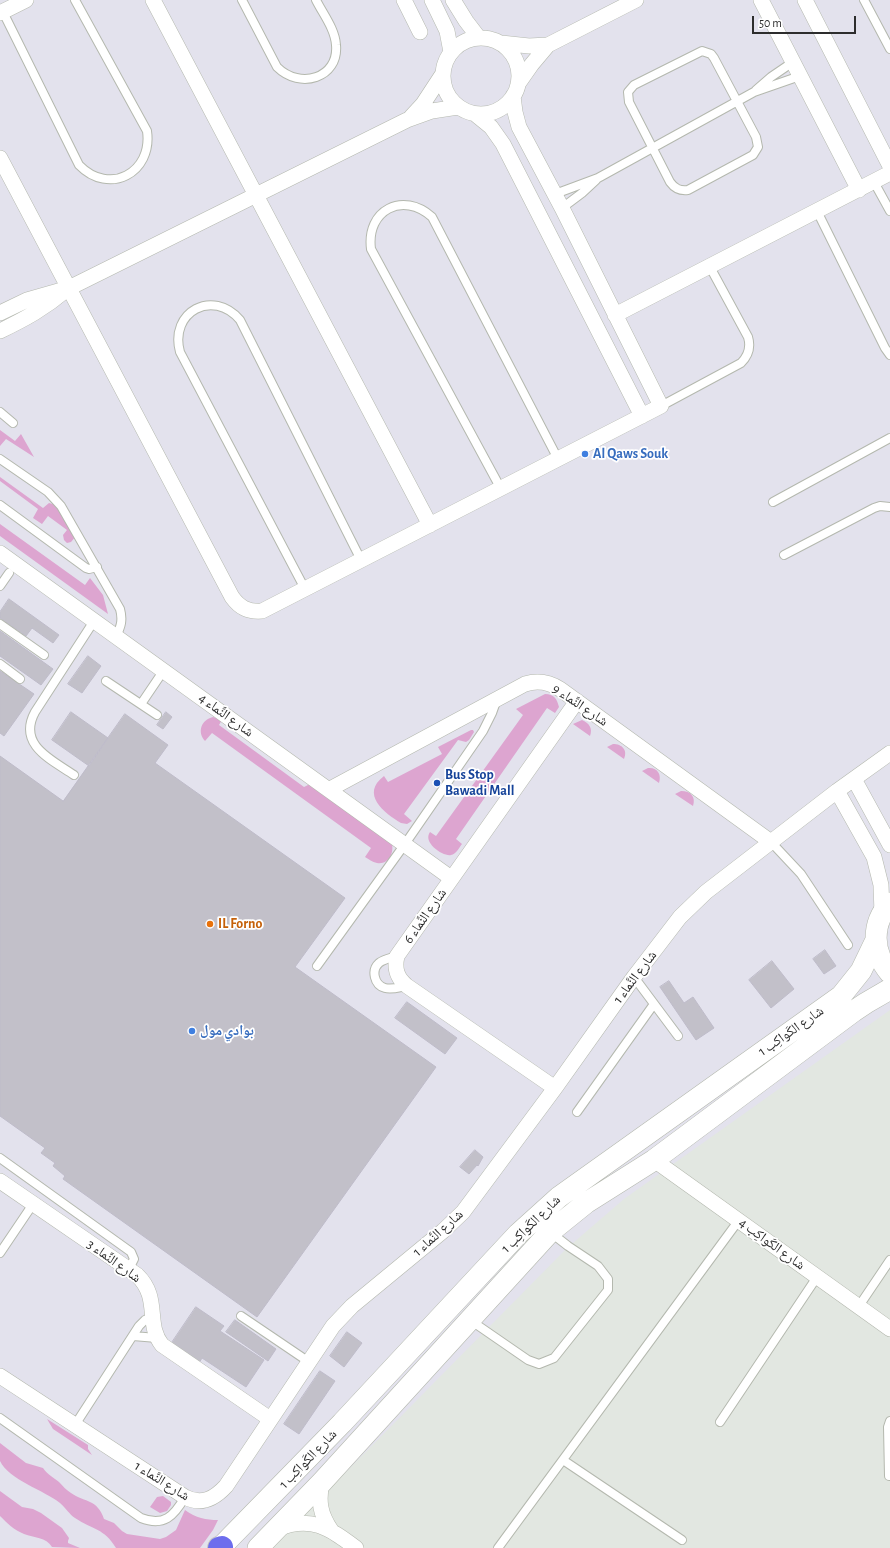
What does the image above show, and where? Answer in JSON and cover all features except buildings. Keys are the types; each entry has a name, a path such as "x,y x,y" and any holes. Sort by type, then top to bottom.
{"street":[{"path":"2,12 26,0"},
{"path":"154,0 430,525"},
{"path":"404,0 420,32"},
{"path":"432,0 447,31 451,52"},
{"path":"453,0 479,38"},
{"path":"442,74 448,96 463,111 475,114 484,114 501,109 516,90 532,64 548,45 636,0"},
{"path":"761,0 858,190"},
{"path":"805,0 890,166"},
{"path":"0,158 232,597 237,604 244,609 253,612 262,611 661,406 519,127 515,112 516,90 519,76 516,61 507,48 490,39 479,38 464,42 451,52 445,62 442,74 423,104 406,120"},
{"path":"500,43 529,46 548,45"},
{"path":"0,313 27,300 68,288 406,120 432,111 458,107"},
{"path":"475,114 491,127 504,144 642,416"},
{"path":"615,315 890,173"},
{"path":"0,331 30,317 68,288"},
{"name":"شارع النَّماء 4","path":"0,553 330,789 451,878"},
{"name":"شارع النَّماء 9","path":"330,789 525,684 540,682 554,685 772,842"},
{"name":"شارع النَّماء 6","path":"554,1088 407,986 402,982 397,973 395,962 397,956 451,878 576,701"},
{"name":"شارع النَّماء 1","path":"0,1376 185,1498 198,1502 217,1495 226,1486 333,1326 345,1313 443,1231 463,1212 634,977 688,908 706,892 837,791 890,753"},
{"path":"854,779 890,845"},
{"path":"837,791 874,857 886,908 876,927 876,942 880,959 890,973"},
{"name":"شارع الكَواكِب 1","path":"220,1548 342,1423 518,1234 559,1197 840,996 861,971 876,942"},
{"name":"شارع الكَواكِب 1","path":"258,1548 322,1482 550,1232 586,1203 654,1160 738,1099 854,1011 872,999 890,990"},
{"name":"شارع الكَواكِب 4","path":"654,1160 890,1329"},
{"name":"شارع النَّماء 3","path":"0,1181 129,1269 143,1281 151,1295 157,1338"},
{"path":"157,1338 162,1345 171,1352 270,1419"},
{"path":"322,1482 320,1502 321,1512 331,1530"},
{"path":"274,1530 285,1526 303,1523 320,1526 331,1530 356,1548"}],"lane":[{"path":"2,12 79,165 85,171 100,178 116,179 124,177 132,172 144,158 147,149 147,131 75,0"},
{"path":"242,0 277,67 290,77 307,80 328,69 335,55 336,47 332,32 316,0"},
{"path":"864,0 890,49"},
{"path":"697,52 706,52 711,54 714,58 737,102 758,142 756,151 753,155 688,190 683,191 673,186 629,102 628,92 634,85 697,52"},
{"path":"558,201 754,92 771,77 793,62"},
{"path":"754,92 800,76"},
{"path":"558,201 582,193 598,178"},
{"path":"874,182 890,211"},
{"path":"501,489 371,249 371,230 381,214 389,209 407,205 416,206 432,217 558,459"},
{"path":"817,211 885,348 890,355"},
{"path":"661,406 741,363 748,354 750,343 748,337 710,266"},
{"path":"305,589 180,352 178,338 181,324 191,312 197,308 205,305 221,306 232,311 240,320 361,560"},
{"path":"0,412 13,423"},
{"path":"773,502 890,438"},
{"path":"0,458 48,492 65,511 120,609 122,624 116,636"},
{"path":"0,504 86,568 89,569 97,567"},
{"path":"784,555 874,508 880,506 890,507"},
{"path":"0,586 9,573"},
{"path":"74,775 36,747 30,733 30,726 35,712 94,621"},
{"path":"0,624 44,655"},
{"path":"0,664 20,678"},
{"path":"141,704 164,670"},
{"path":"106,681 157,715"},
{"path":"317,966 405,844 483,731 497,699"},
{"path":"772,842 801,874 848,945"},
{"path":"397,956 382,960 379,963 375,971 376,980 382,987 386,988 407,986"},
{"path":"634,977 678,1036"},
{"path":"577,1112 654,1004"},
{"path":"0,1158 131,1252 134,1259 129,1269"},
{"path":"0,1252 33,1204"},
{"path":"498,1548 739,1220"},
{"path":"469,1320 528,1360 539,1364 554,1358 608,1290 608,1279 598,1266 550,1232"},
{"path":"859,1306 890,1260"},
{"path":"720,1422 817,1277"},
{"path":"75,1425 142,1323 154,1316"},
{"path":"241,1316 309,1362"},
{"path":"133,1336 157,1338"},
{"path":"0,1418 140,1518 158,1521 172,1516 185,1498"},
{"path":"889,1476 888,1426 890,1421"},
{"path":"563,1460 682,1540"}],"shaded area":[{"path":"0,430 15,441 21,434 34,457 6,439 0,446"},
{"path":"0,477 43,508 49,503 56,505 76,536 71,542 67,543 64,540 63,535 67,530 48,516 42,524 33,518 38,509 0,481"},
{"path":"0,524 85,585 90,578 103,595 108,614 0,536"},
{"path":"545,694 555,698 559,707 555,713 547,708 456,839 462,844 457,851 451,855 439,852 431,845 429,841 428,836 430,832 436,836 523,715 516,709"},
{"path":"213,717 222,720 219,725 304,787 310,784 392,844 391,855 387,861 377,863 365,857 371,848 212,733 205,741 201,734 203,724"},
{"path":"582,720 590,726 590,736 573,724"},
{"path":"471,730 474,732 469,740 466,742 458,740 404,814 412,821 407,824 401,823 388,814 377,802 374,796 374,790 377,783 384,776 388,782 442,754 438,747"},
{"path":"613,744 621,746 625,750 624,759 607,747"},
{"path":"648,768 654,769 658,772 660,777 659,783 642,771"},
{"path":"681,791 688,792 692,795 694,800 693,806 675,794"},
{"path":"890,1010 890,1548 271,1548 566,1249 624,1199"},
{"path":"47,1419 88,1445 88,1449 92,1455 53,1429"},
{"path":"0,1443 26,1463 43,1468 71,1493 90,1502 98,1508 104,1519 114,1523 127,1534 160,1539 166,1537 176,1530 185,1510 201,1518 218,1520 213,1530 200,1548 116,1548 112,1541 102,1533 75,1518 53,1498 11,1474 0,1461"},
{"path":"0,1491 22,1507 33,1509 41,1513 62,1528 69,1538 68,1543 80,1548 52,1547 46,1541 24,1534 8,1524 0,1516"},
{"path":"163,1496 171,1502 171,1505 167,1511 160,1513 150,1507 157,1497"}],"place":[{"name":"Al Qaws Souk","path":"585,454"},
{"name":"Bus Stop Bawadi Mall","path":"437,783"},
{"name":"IL Forno","path":"210,924"},
{"name":"بوادي مول","path":"192,1031"}]}
